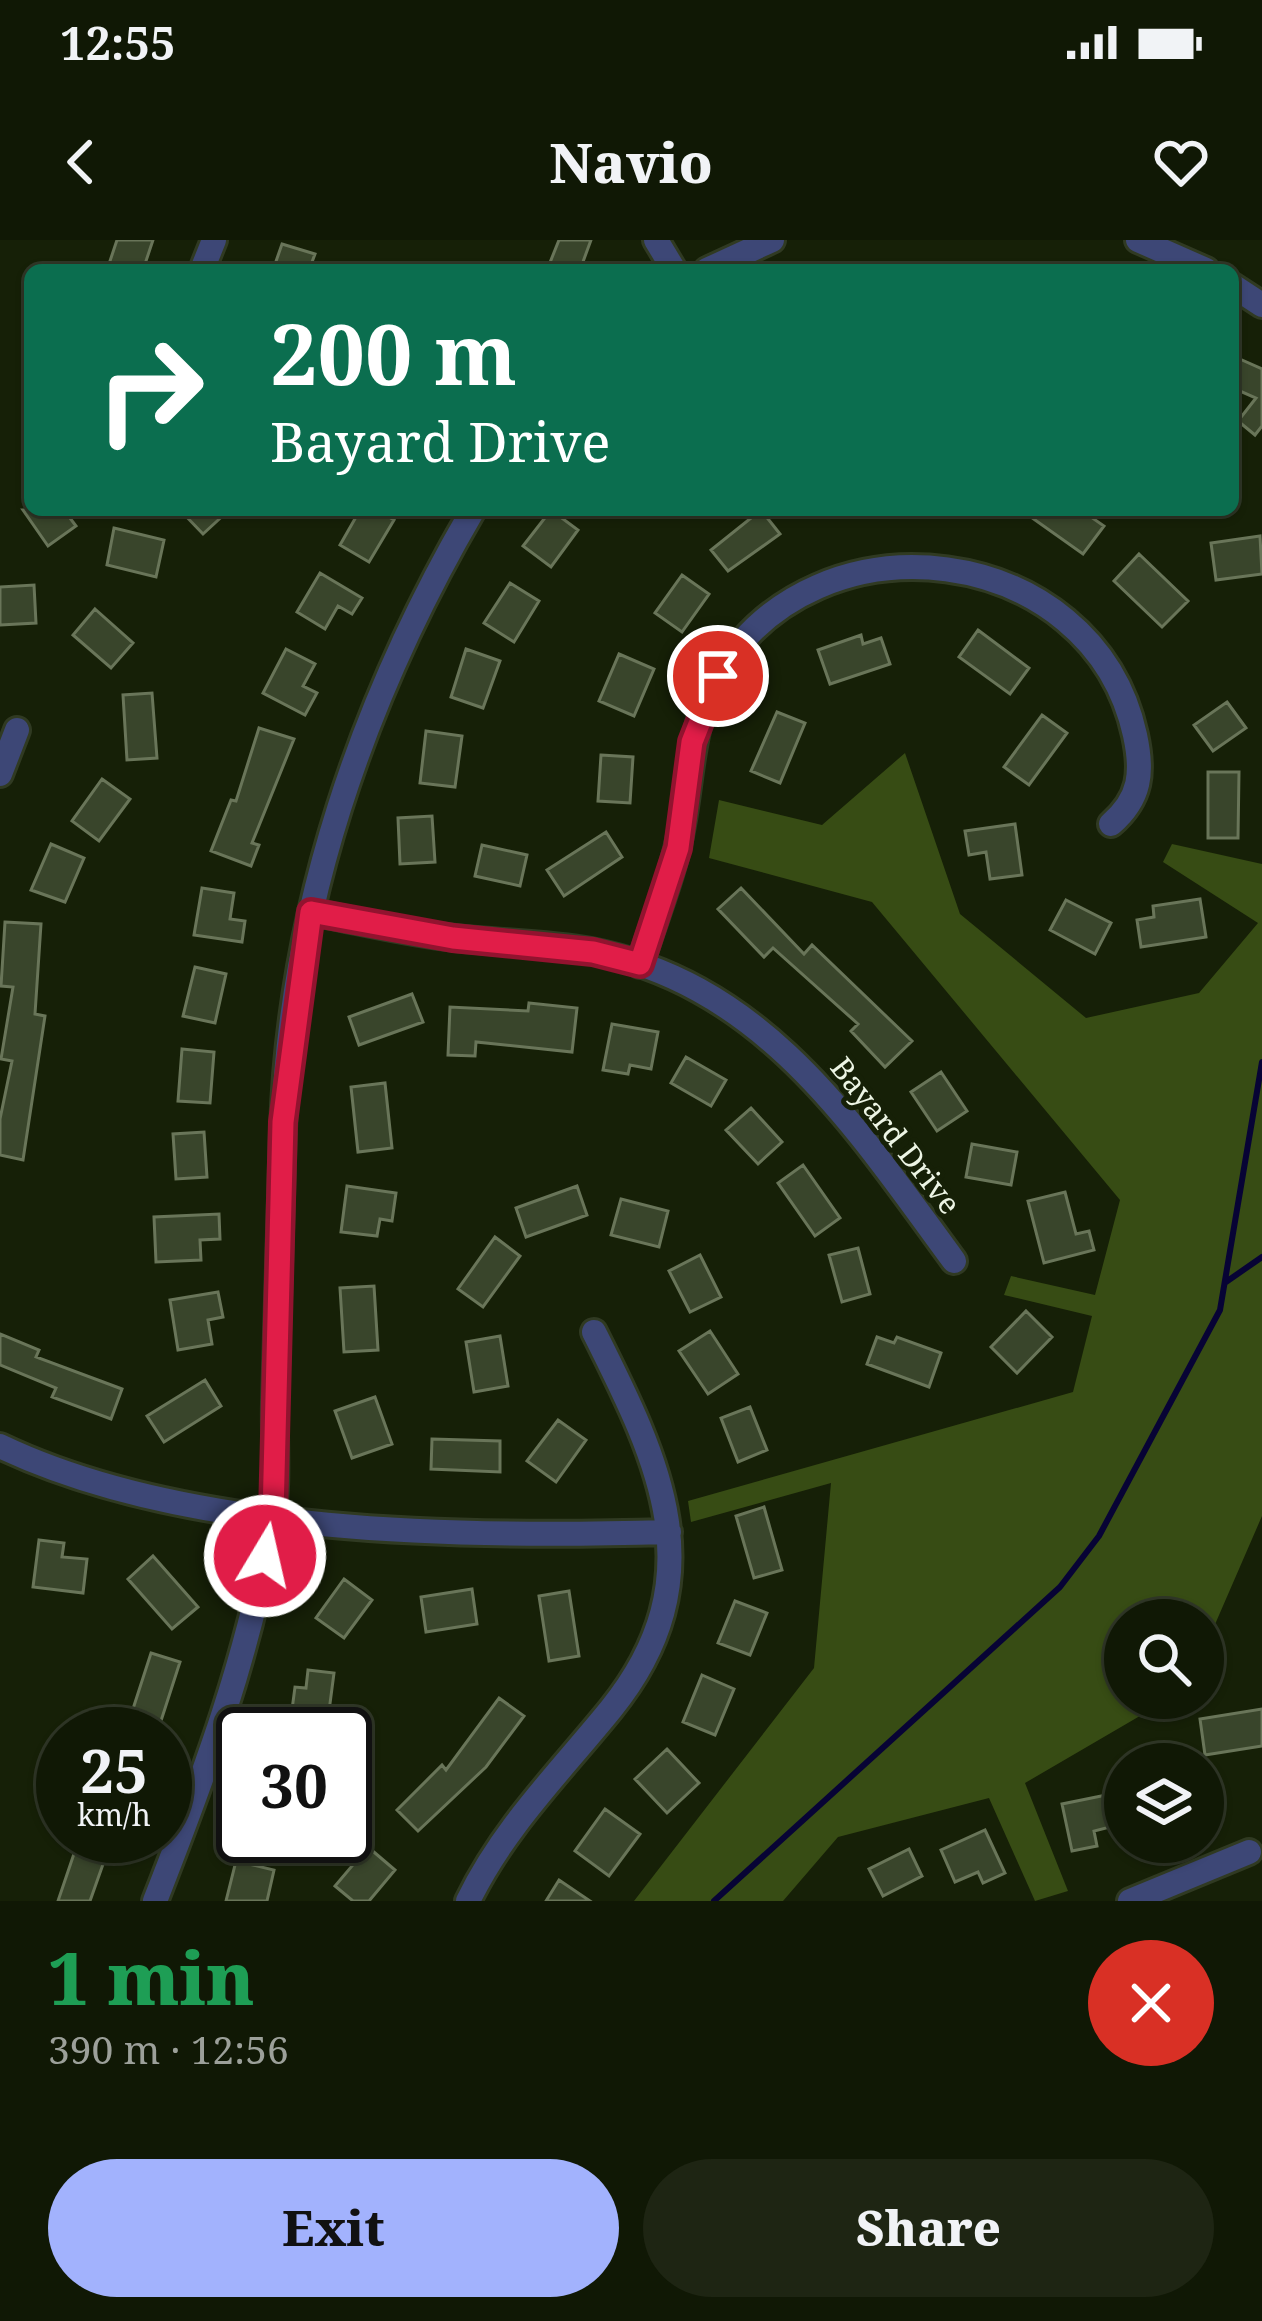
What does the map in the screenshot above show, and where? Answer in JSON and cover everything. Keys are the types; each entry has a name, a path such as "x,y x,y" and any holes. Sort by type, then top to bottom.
{"street":[{"path":"720,264 772,240"},
{"path":"1138,240 1192,264"},
{"path":"154,1901 235,1685 273,1515 283,1122 311,912 356,754 389,672 470,516"},
{"path":"640,964 678,848 692,742 718,676 755,628 787,603 840,577 897,565 936,565 1001,581 1058,614 1108,670 1133,726 1140,781 1134,799 1111,824"},
{"path":"0,774 17,730"},
{"name":"Bayard Drive","path":"311,912 453,938 593,952 640,964 729,1007 796,1058 832,1097 954,1261"},
{"path":"468,1901 505,1835 633,1676 661,1608 669,1532 655,1455 594,1332"},
{"path":"0,1446 88,1482 142,1496 273,1515 481,1534 669,1532"},
{"path":"1130,1901 1249,1852"}],"green space":[{"path":"905,753 960,914 1086,1018 1199,993 1258,923 1163,862 1172,844 1262,864 1262,1516 1224,1604 1224,1599 1104,1599 1104,1719 1135,1719 1025,1783 1068,1891 1035,1901 989,1798 838,1837 783,1901 634,1901 814,1668 831,1483 691,1522 688,1501 1073,1392 1092,1316 1004,1295 1011,1276 1095,1295 1120,1200 872,902 709,858 719,800 822,825"}],"building":[{"path":"117,240 153,240 145,264 109,264"},
{"path":"559,240 591,240 582,264 549,264"},
{"path":"282,244 315,254 311,264 275,264"},
{"path":"1239,359 1262,369 1262,426 1255,435 1239,420 1256,398 1239,391"},
{"path":"27,516 68,516 76,526 48,546"},
{"path":"186,516 222,516 203,534"},
{"path":"357,516 394,520 369,562 340,545"},
{"path":"546,516 559,516 578,530 551,567 523,546"},
{"path":"754,516 766,516 780,534 728,571 711,550"},
{"path":"1029,516 1090,516 1104,526 1083,554"},
{"path":"114,528 164,540 156,577 107,565"},
{"path":"1260,536 1262,574 1216,580 1211,543"},
{"path":"1139,554 1188,601 1162,627 1114,581"},
{"path":"320,573 362,598 352,614 338,606 325,629 297,612"},
{"path":"682,575 709,594 682,632 655,613"},
{"path":"510,583 539,601 514,642 484,623"},
{"path":"34,585 36,623 0,625 0,587"},
{"path":"95,609 133,643 111,668 73,635"},
{"path":"978,630 1029,668 1010,694 959,657"},
{"path":"861,635 863,644 881,638 890,664 830,684 818,650"},
{"path":"286,649 315,664 303,686 317,693 305,715 263,693"},
{"path":"466,649 500,661 483,708 451,697"},
{"path":"619,654 654,669 634,716 599,701"},
{"path":"152,693 157,758 127,760 123,695"},
{"path":"1227,702 1246,728 1213,751 1194,725"},
{"path":"777,712 805,723 780,783 751,771"},
{"path":"1042,715 1067,733 1029,785 1004,767"},
{"path":"259,728 294,739 252,843 259,845 251,866 211,851 231,800 236,801"},
{"path":"426,731 462,736 455,787 420,783"},
{"path":"601,755 633,757 630,803 598,801"},
{"path":"1208,772 1239,772 1238,838 1208,838"},
{"path":"102,779 130,799 99,841 72,821"},
{"path":"432,816 435,862 400,864 398,818"},
{"path":"1015,824 1022,875 990,879 986,852 969,855 965,831"},
{"path":"606,832 622,857 564,896 547,870"},
{"path":"51,844 84,858 65,902 31,890"},
{"path":"482,845 527,855 520,886 475,876"},
{"path":"202,888 234,893 230,919 245,921 242,942 194,935"},
{"path":"741,888 804,954 812,945 912,1041 885,1067 851,1031 858,1024 773,948 764,957 718,909"},
{"path":"1200,899 1206,937 1141,947 1137,920 1154,917 1153,906"},
{"path":"1066,900 1111,923 1095,954 1050,930"},
{"path":"5,922 41,924 35,1014 45,1016 23,1160 0,1155 0,1119 12,1061 1,1059 13,987 1,986"},
{"path":"195,967 226,974 215,1023 183,1016"},
{"path":"412,994 423,1022 359,1045 349,1017"},
{"path":"529,1003 577,1008 572,1052 476,1042 475,1056 448,1055 450,1007 528,1011"},
{"path":"612,1024 658,1032 651,1069 630,1065 628,1074 603,1070"},
{"path":"182,1049 214,1052 210,1103 178,1101"},
{"path":"686,1057 726,1080 711,1106 671,1083"},
{"path":"941,1072 967,1111 937,1131 911,1092"},
{"path":"385,1083 392,1148 358,1152 351,1087"},
{"path":"751,1108 782,1142 758,1164 726,1130"},
{"path":"204,1132 207,1177 176,1179 173,1134"},
{"path":"972,1144 1017,1152 1011,1185 966,1177"},
{"path":"803,1165 840,1218 815,1236 778,1183"},
{"path":"347,1186 396,1193 392,1221 380,1219 377,1236 341,1232"},
{"path":"577,1186 587,1215 526,1237 516,1208"},
{"path":"1065,1192 1076,1234 1089,1231 1094,1250 1044,1263 1028,1201"},
{"path":"621,1199 668,1211 659,1247 611,1235"},
{"path":"219,1214 220,1239 200,1240 201,1260 156,1262 154,1217"},
{"path":"495,1237 520,1256 483,1307 458,1289"},
{"path":"858,1248 870,1294 842,1302 829,1255"},
{"path":"700,1255 721,1297 690,1312 669,1271"},
{"path":"374,1286 378,1350 344,1352 340,1288"},
{"path":"218,1292 223,1317 208,1320 212,1344 178,1350 170,1300"},
{"path":"1026,1311 1052,1337 1017,1373 991,1347"},
{"path":"710,1331 738,1374 708,1394 679,1351"},
{"path":"0,1334 39,1350 36,1357 122,1389 111,1419 52,1397 56,1388 0,1365"},
{"path":"500,1336 508,1386 474,1392 466,1342"},
{"path":"877,1337 894,1343 897,1337 941,1353 929,1387 867,1364"},
{"path":"205,1380 221,1406 164,1442 147,1416"},
{"path":"375,1397 392,1444 352,1458 335,1411"},
{"path":"750,1407 767,1450 738,1462 721,1418"},
{"path":"558,1420 586,1440 556,1482 527,1461"},
{"path":"432,1439 500,1441 500,1472 431,1469"},
{"path":"764,1507 782,1570 754,1578 736,1516"},
{"path":"39,1540 64,1543 62,1557 87,1559 83,1593 33,1587"},
{"path":"153,1556 198,1607 172,1629 128,1579"},
{"path":"344,1579 372,1600 344,1638 316,1618"},
{"path":"472,1589 477,1624 426,1632 421,1597"},
{"path":"569,1591 579,1656 549,1661 539,1596"},
{"path":"735,1601 767,1613 750,1655 718,1643"},
{"path":"151,1653 180,1662 165,1707 134,1707"},
{"path":"308,1670 334,1673 330,1707 292,1707 295,1687 306,1688"},
{"path":"702,1675 734,1689 715,1735 683,1722"},
{"path":"499,1698 524,1716 486,1767 418,1831 397,1810 442,1765 446,1770"},
{"path":"1262,1709 1262,1746 1224,1752 1224,1743 1203,1743 1200,1719 1224,1719 1224,1715"},
{"path":"667,1749 699,1783 667,1813 635,1779"},
{"path":"1104,1795 1104,1828 1094,1831 1097,1846 1072,1851 1062,1804"},
{"path":"605,1809 640,1834 609,1876 575,1851"},
{"path":"985,1830 1005,1873 983,1883 978,1872 955,1882 941,1850"},
{"path":"909,1849 922,1876 883,1896 869,1869"},
{"path":"372,1850 395,1870 369,1901 353,1901 335,1886 354,1863 372,1863"},
{"path":"71,1863 103,1863 90,1901 58,1901"},
{"path":"236,1863 274,1870 267,1901 226,1901"},
{"path":"559,1880 590,1901 546,1901"}],"waterway":[{"path":"714,1901 1060,1587 1099,1536 1220,1310 1262,1062"},
{"path":"1226,1282 1262,1257"}],"route":[{"path":"265,1556 273,1515 283,1122 298,977 311,912 453,938 593,952 640,964 678,848 692,742 718,676"}]}
